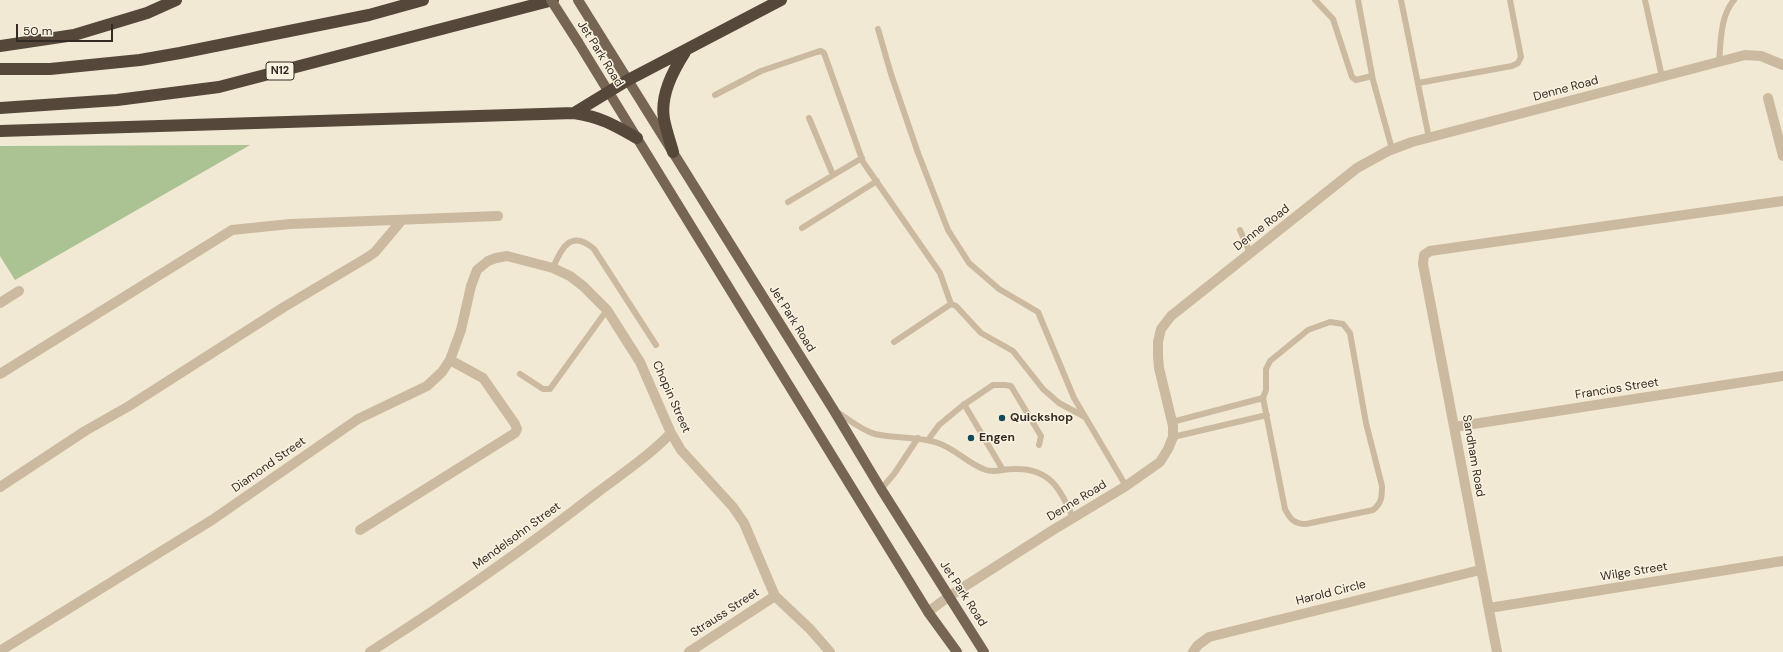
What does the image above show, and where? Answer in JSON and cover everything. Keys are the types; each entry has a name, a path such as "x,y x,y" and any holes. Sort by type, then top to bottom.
{"highway":[{"path":"0,46 74,36 148,13 176,0"},
{"path":"0,69 50,69 140,60 369,15 423,0"},
{"name":"N12","path":"0,108 117,100 219,87 552,0"},
{"path":"574,113 628,80 781,0"},
{"path":"673,152 664,118 666,93 672,75 686,51"},
{"path":"0,131 574,113 606,120 637,138"}],"main road":[{"name":"Jet Park Road","path":"552,0 928,612 957,652"},
{"name":"Jet Park Road","path":"578,0 833,409 948,597 984,652"}],"street":[{"name":"Denne Road","path":"928,612 948,597 1126,486 1160,462 1173,437 1172,422 1159,368 1158,342 1161,329 1171,316 1357,168 1392,149 1429,138 1745,55 1760,56 1783,65"},
{"path":"1768,98 1783,156"},
{"name":"Sandham Road","path":"1497,652 1480,570 1423,264 1424,255 1430,251 1783,201"},
{"path":"0,374 232,230 290,224 498,216"},
{"path":"0,487 85,431 129,406 284,307 376,252 402,220"},
{"name":"Chopin Street","path":"496,258 507,256 552,268 570,276 583,286 607,310 640,362 671,432 681,450 738,514 757,551 775,596 810,629 830,652"},
{"name":"Diamond Street","path":"0,651 212,520 358,419 427,386 442,372 450,360 461,330 473,279 477,270 496,258"},
{"path":"0,303 19,291"},
{"path":"360,530 515,433 517,429 515,424 483,378 450,360"},
{"name":"Francios Street","path":"1454,427 1783,376"},
{"name":"Mendelsohn Street","path":"370,652 441,607 566,517 640,462 671,432"},
{"name":"Wilge Street","path":"1488,608 1783,561"},
{"name":"Harold Circle","path":"1193,652 1198,645 1209,637 1480,570"},
{"name":"Strauss Street","path":"689,652 775,596"}],"lane":[{"path":"1315,0 1333,19 1352,77 1356,80 1372,76"},
{"path":"1358,0 1372,76 1392,149"},
{"path":"1401,0 1429,138"},
{"path":"1418,83 1512,66 1518,63 1521,57 1510,0"},
{"path":"1645,0 1662,77"},
{"path":"1719,62 1726,11 1734,0"},
{"path":"878,30 891,74 918,153 948,230 969,263 999,289 1038,312 1063,375 1074,398 1126,486"},
{"path":"715,95 761,71 821,51 824,54 862,158 940,273 951,304 956,306 981,333 1013,351 1043,389 1059,403 1086,418"},
{"path":"809,118 834,175"},
{"path":"788,202 862,158"},
{"path":"802,228 877,181"},
{"path":"1240,230 1250,253"},
{"path":"552,268 560,251 566,243 576,241 587,243 594,249 656,345"},
{"path":"894,342 951,304"},
{"path":"520,374 543,389 550,389 607,310"},
{"path":"1330,322 1343,324 1350,333 1366,423 1382,486 1380,503 1373,510 1366,512 1306,524 1293,522 1285,509 1267,415 1263,398 1266,390 1266,369 1270,361 1308,330 1330,322"},
{"path":"928,440 939,425 964,404 993,385 1005,384 1011,386 1042,436 1039,445"},
{"path":"1172,422 1263,398"},
{"path":"964,404 1003,470"},
{"path":"833,409 857,425 874,433 890,437 918,438 928,440 947,447 988,470 1023,468 1042,474 1052,480 1063,494 1073,518"},
{"path":"1173,437 1267,415"},
{"path":"881,489 894,474 918,438"}],"green space":[{"path":"250,145 15,280 0,256 0,146"}],"place":[{"name":"Quickshop","path":"1002,418"},
{"name":"Engen","path":"971,438"}]}
